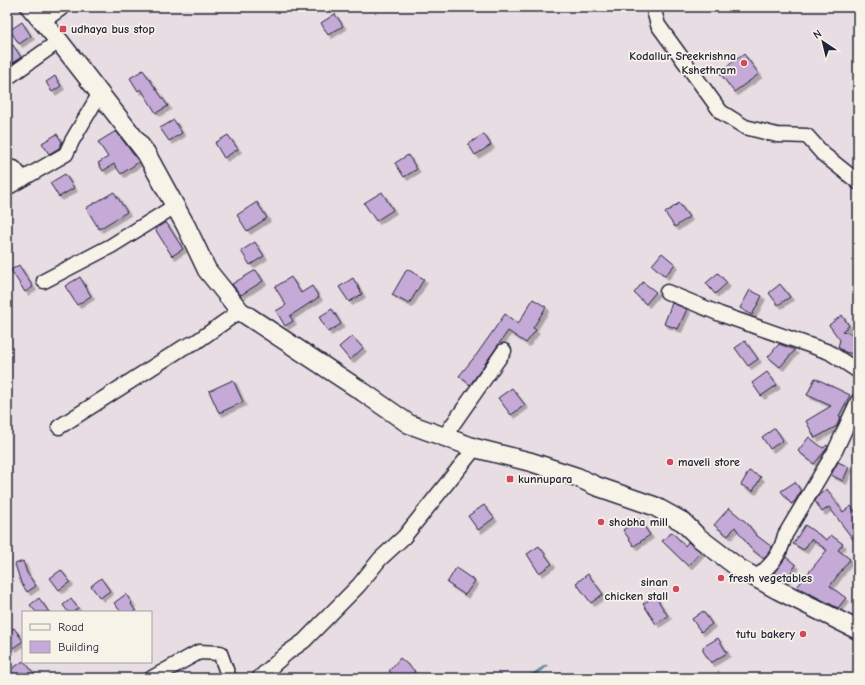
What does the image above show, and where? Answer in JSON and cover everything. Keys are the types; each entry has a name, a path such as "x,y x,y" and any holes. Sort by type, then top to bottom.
{"main road":[{"path":"30,7 59,40 146,153 208,270 240,311 410,424 475,448 538,464 577,477 596,486 654,506 683,522 704,542 740,569 858,630"}],"street":[{"path":"43,21 63,7"},
{"path":"653,7 658,25 721,112 745,127 778,135 807,136 824,154 858,182"},
{"path":"7,78 59,40"},
{"path":"7,188 66,154 100,93"},
{"path":"7,169 14,168 23,179"},
{"path":"44,281 111,246 175,206"},
{"path":"667,292 720,314 829,352 858,371"},
{"path":"59,427 184,348 196,342 240,311"},
{"path":"444,437 504,351"},
{"path":"756,578 768,568 782,550 785,534 835,451 858,401"},
{"path":"259,678 304,640 359,585 380,559 404,537 475,448"},
{"path":"152,678 199,652 220,653 229,678"}],"building":[{"path":"335,14 343,26 328,35 321,23"},
{"path":"22,22 31,36 19,44 10,30"},
{"path":"13,45 21,57 11,64 7,58 7,49"},
{"path":"744,54 759,74 734,92 719,72"},
{"path":"143,70 168,106 156,113 141,89 138,91 130,78"},
{"path":"55,76 61,86 52,92 46,82"},
{"path":"174,120 182,133 169,141 160,128"},
{"path":"116,131 139,162 121,174 114,164 103,171 98,163 108,157 98,142"},
{"path":"57,134 62,142 59,148 49,154 42,143"},
{"path":"484,134 491,145 475,155 468,144"},
{"path":"228,135 238,149 224,158 215,143"},
{"path":"408,155 417,169 404,177 395,163"},
{"path":"65,174 74,188 59,197 50,183"},
{"path":"114,192 127,212 99,229 86,208"},
{"path":"382,192 393,210 376,221 364,203"},
{"path":"257,202 267,218 247,231 237,215"},
{"path":"679,203 689,217 675,227 665,213"},
{"path":"166,222 183,249 172,256 155,229"},
{"path":"255,242 264,256 250,265 241,251"},
{"path":"662,253 675,264 665,276 652,265"},
{"path":"19,265 33,287 25,292 11,270"},
{"path":"407,269 424,279 409,304 392,295"},
{"path":"256,270 263,281 241,295 232,284"},
{"path":"718,273 727,283 715,294 706,283"},
{"path":"80,277 91,296 77,305 65,286"},
{"path":"291,277 301,293 312,286 319,297 290,316 293,321 285,326 276,311 286,305 275,287"},
{"path":"353,278 362,294 349,302 339,287"},
{"path":"643,282 656,292 646,304 634,293"},
{"path":"780,284 790,297 778,305 769,293"},
{"path":"750,290 762,296 752,315 740,308"},
{"path":"533,299 546,307 533,328 536,330 526,343 508,331 470,385 459,376 477,354 505,314 518,324"},
{"path":"672,303 687,309 678,329 664,324"},
{"path":"332,309 341,324 328,332 319,317"},
{"path":"842,315 849,326 842,331 858,335 853,354 845,352 838,347 840,340 829,325"},
{"path":"352,336 363,348 350,360 339,347"},
{"path":"745,341 758,359 748,366 735,348"},
{"path":"779,344 795,350 780,367 768,357"},
{"path":"767,372 777,385 761,396 752,383"},
{"path":"815,378 850,395 839,416 841,417 836,427 815,438 806,421 831,406 807,395"},
{"path":"233,380 243,402 219,413 209,391"},
{"path":"512,388 525,405 511,415 498,398"},
{"path":"775,428 783,440 770,449 762,437"},
{"path":"809,437 823,448 827,445 828,447 814,464 798,451"},
{"path":"838,462 849,467 843,481 831,475"},
{"path":"749,471 761,477 753,491 741,485"},
{"path":"795,482 801,491 795,501 791,504 781,491"},
{"path":"827,489 843,512 851,506 858,516 858,546 829,507 822,512 815,501 819,495"},
{"path":"484,505 494,518 478,530 468,516"},
{"path":"729,508 747,523 756,535 772,547 764,559 750,548 735,527 728,536 714,525"},
{"path":"639,519 650,535 634,546 623,530"},
{"path":"805,525 827,540 831,535 843,544 838,550 850,559 830,586 846,598 838,608 797,587 827,550 811,539 804,550 793,544"},
{"path":"672,532 685,546 688,542 701,552 688,566 662,541"},
{"path":"539,546 552,564 539,573 527,554"},
{"path":"786,557 796,565 785,581 774,573"},
{"path":"23,561 27,573 36,586 27,592 21,583 15,564"},
{"path":"456,568 475,581 465,595 447,583"},
{"path":"61,570 70,582 59,590 50,578"},
{"path":"588,574 603,594 591,603 576,583"},
{"path":"101,578 110,591 100,598 91,586"},
{"path":"126,594 135,611 120,611 114,603"},
{"path":"655,596 668,616 656,624 643,604"},
{"path":"39,598 48,611 35,611 30,605"},
{"path":"71,599 78,608 74,611 67,611 63,605"},
{"path":"703,611 712,624 701,632 692,619"},
{"path":"14,628 22,642 13,648 7,639 7,633"},
{"path":"718,638 727,653 711,663 703,651 703,647"},
{"path":"400,658 415,671 409,678 398,678 389,671"},
{"path":"22,662 22,663 26,663 35,675 30,678 14,678 9,671"}],"waterway":[{"path":"528,678 546,666"}],"place":[{"name":"udhaya bus stop","path":"63,29"},
{"name":"Kodallur Sreekrishna Kshethram","path":"744,63"},
{"name":"maveli store","path":"670,462"},
{"name":"kunnupara","path":"510,479"},
{"name":"shobha mill","path":"601,522"},
{"name":"fresh vegetables","path":"721,578"},
{"name":"sinan chicken stall","path":"676,589"},
{"name":"tutu bakery","path":"803,634"}]}
